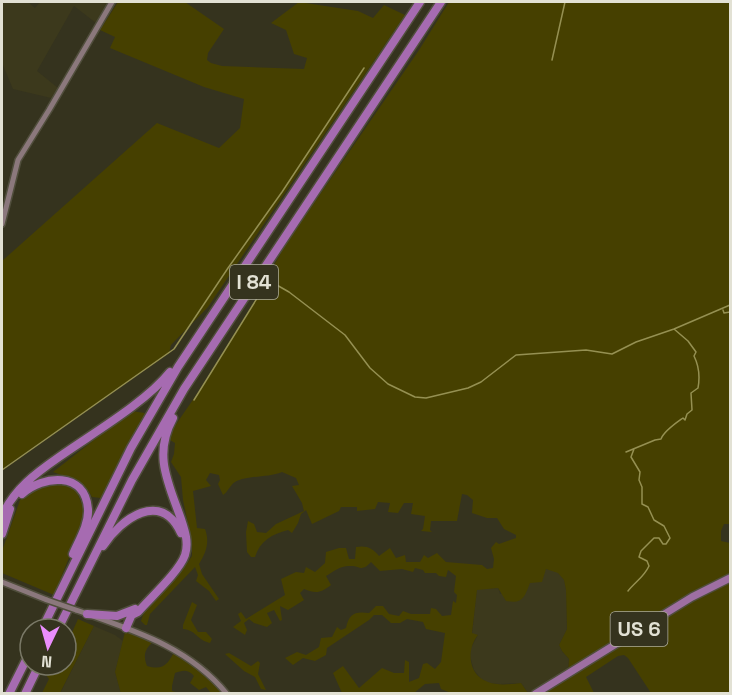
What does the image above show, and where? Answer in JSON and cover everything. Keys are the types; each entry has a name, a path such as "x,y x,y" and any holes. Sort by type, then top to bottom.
{"highway":[{"name":"I 84","path":"48,617 128,456 189,349 420,2"},
{"name":"I 84","path":"64,617 146,453 197,369 441,2"},
{"path":"2,516 13,496 29,480 148,394 162,382 189,349"},
{"path":"87,614 117,616 138,612 178,567 186,552 186,534 164,469 162,447 166,430 197,369"},
{"path":"2,534 14,503 36,483 61,479 76,486 83,495 88,507 86,521 48,617"},
{"path":"85,574 112,534 129,518 148,511 159,512 176,524 182,535 180,556 174,567 133,612 126,628"},
{"name":"US 6","path":"535,693 692,597 730,578"},
{"path":"9,693 18,675"},
{"path":"25,693 33,677"}],"main road":[{"path":"2,224 18,160 112,2"},
{"path":"2,582 157,639 203,670 227,693"}],"shaded area":[{"path":"2,2 28,2 35,8 40,2 107,2 96,23 74,6 37,71 58,88 51,98 13,89 2,63"},
{"path":"118,2 185,2 224,29 208,53 207,60 222,66 304,69 307,58 294,54 286,30 271,23 299,2 358,11 373,18 384,5 405,15 208,307 171,345 169,353 2,469 2,261 157,123 219,148 240,128 244,99 204,87 110,48 115,37 100,30"},
{"path":"449,2 730,2 730,524 724,524 721,541 730,543 730,693 651,693 624,655 618,656 586,677 594,693 535,693 568,673 569,659 559,645 567,629 564,580 558,573 546,569 542,582 530,583 522,599 516,602 506,601 498,588 477,590 472,633 478,635 472,648 473,668 481,679 501,684 521,683 528,693 451,693 441,689 439,683 425,684 414,693 342,693 333,673 343,666 359,688 382,668 394,673 404,673 405,660 409,662 409,682 419,678 423,664 427,663 435,669 441,662 445,633 426,629 423,622 407,619 400,623 391,623 382,615 374,615 327,648 326,655 315,661 303,658 293,665 285,658 297,652 306,655 319,647 321,638 332,637 337,627 341,630 346,628 353,614 369,613 376,606 383,606 389,614 399,616 403,611 411,614 430,614 431,608 436,609 442,616 451,615 453,601 456,603 457,595 454,592 456,576 448,570 446,577 436,573 425,573 415,568 413,572 402,569 380,571 371,562 363,568 343,567 326,576 331,585 324,590 312,592 304,589 300,593 304,600 288,610 280,606 282,620 280,621 274,610 267,613 272,623 267,627 249,619 244,623 247,630 245,635 233,627 241,621 238,614 241,612 246,619 285,595 281,579 296,572 304,573 306,567 315,572 325,563 326,552 339,548 346,548 349,559 355,559 356,547 363,546 379,556 390,548 396,558 405,555 406,562 420,562 424,555 428,558 437,553 446,562 493,568 494,559 491,548 496,542 499,544 516,538 516,535 504,529 497,518 487,518 472,513 473,500 462,494 457,521 431,521 430,530 432,532 421,531 425,516 411,514 413,503 404,503 398,513 388,512 390,503 378,502 375,509 357,511 357,507 341,507 339,511 312,524 306,510 301,514 292,533 288,530 272,536 263,542 255,557 251,557 247,552 248,521 254,524 257,532 266,533 276,524 304,511 292,486 299,485 296,478 282,472 245,478 233,483 223,495 218,484 219,475 210,473 206,480 211,486 193,491 197,528 205,529 207,538 205,552 199,564 202,574 219,599 216,601 209,591 196,581 198,575 195,567 150,614 147,625 141,621 150,603 192,556 181,477 171,462 175,443 170,440 172,430 208,378 269,279 270,272 286,244 419,50"},
{"path":"131,411 145,413 101,498 92,497 81,484 53,472"},
{"path":"50,482 62,483 76,490 85,511 83,523 54,595 2,573 2,551 20,500"},
{"path":"546,569 558,572 564,580 567,629 559,645 569,659 568,673 535,693 528,693 521,683 489,683 481,679 474,670 470,656 471,648 478,635 472,634 477,589 498,588 500,594 530,583"},
{"path":"192,602 197,605 191,620 198,632 206,632 212,639 210,643 191,631 183,629"},
{"path":"78,619 94,626 78,658"},
{"path":"94,626 123,641 115,672 121,693 60,694 68,677 78,677 78,658"},
{"path":"126,628 156,639 146,651 147,666 162,667 176,649 189,658 225,693 211,693 206,687 199,690 190,683 194,676 190,672 180,671 175,673 172,686 172,691 179,693 121,694 115,672"},
{"path":"229,653 251,666 258,661 260,663 258,674 266,690 261,689 255,677 244,671 225,654"},
{"path":"48,677 68,677 60,693 42,693 49,679"}],"waterway":[{"path":"552,60 565,2"},
{"path":"2,470 174,349 364,68"},
{"path":"194,400 269,279"},
{"path":"268,280 289,292 345,335 370,368 388,384 415,397 426,398 468,388 481,382 516,355 586,350 612,354 636,342 674,329 730,305"},
{"path":"723,310 724,313 730,312"},
{"path":"626,452 661,439 674,425 683,418 685,420 687,414 692,410 691,393 698,388 699,380 694,356 696,352 688,341 674,329"},
{"path":"628,591 649,566 647,561 639,557 641,551 654,538 659,538 663,544 666,544 670,538 664,526 654,520 648,507 642,504 640,472 631,457 634,449"}]}
